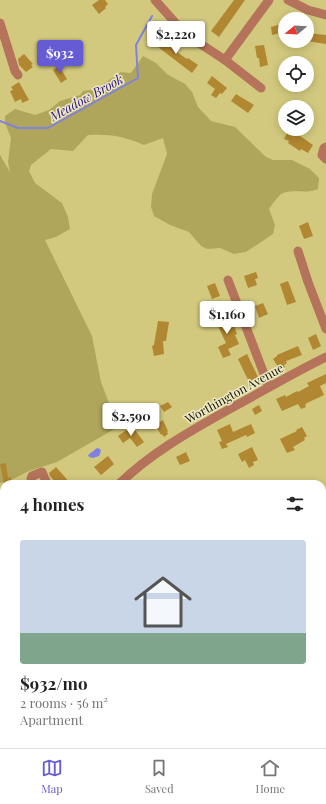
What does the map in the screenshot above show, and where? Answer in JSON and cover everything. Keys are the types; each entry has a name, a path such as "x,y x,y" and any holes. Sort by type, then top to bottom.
{"street":[{"path":"155,0 179,27 261,88"},
{"path":"225,60 268,0"},
{"path":"288,0 308,10 326,15"},
{"path":"0,23 15,71 18,75"},
{"path":"326,147 324,148 322,155 326,159"},
{"path":"298,251 326,329"},
{"path":"228,280 269,387"},
{"name":"Worthington Avenue","path":"124,480 148,459 188,433 269,387 326,357"},
{"path":"31,480 32,476 42,472 45,480"}],"shaded area":[{"path":"143,56 156,63 167,74 185,84 192,92 198,107 211,121 235,127 266,157 273,160 292,160 310,169 319,178 318,189 313,191 292,191 283,193 279,196 269,209 275,225 273,234 246,252 234,254 220,248 207,249 201,246 189,232 170,225 154,216 151,207 152,194 167,154 163,138 144,145 117,136 88,135 73,151 51,149 31,165 29,171 35,183 62,203 68,217 70,229 56,237 45,240 92,336 101,382 118,427 57,462 29,471 11,480 0,480 0,155 10,172 8,162 11,138 5,123 5,116 15,109 35,115 49,110 60,101 80,95 83,91 96,89 121,72 131,73"},
{"path":"97,448 101,451 99,456 93,458 89,457 88,455"}],"building":[{"path":"99,0 105,0 108,4 99,14 92,5"},
{"path":"234,0 245,0 219,37 211,31"},
{"path":"278,25 278,34 272,35 271,27"},
{"path":"314,34 326,35 326,44 314,42"},
{"path":"160,36 169,44 168,45 181,55 198,65 192,73 154,44"},
{"path":"264,45 268,65 260,67 255,46"},
{"path":"24,54 33,64 31,65 33,67 26,72 19,65 18,59"},
{"path":"59,66 67,79 61,83 53,70"},
{"path":"212,76 227,88 216,98 211,95 215,89 207,83"},
{"path":"19,82 29,100 22,103 21,99 15,102 10,91 13,90 11,87"},
{"path":"236,94 254,105 248,113 231,101"},
{"path":"286,136 300,136 313,145 308,153 301,149 300,151 288,143 289,141 284,139"},
{"path":"308,222 313,236 304,239 299,226"},
{"path":"256,272 258,278 255,279 257,285 248,288 244,276"},
{"path":"288,281 296,302 287,305 280,284"},
{"path":"215,283 220,296 212,299 207,286"},
{"path":"263,303 268,314 259,318 255,306"},
{"path":"230,314 237,334 235,335 239,344 228,349 231,355 223,358 218,347 226,343 215,320"},
{"path":"158,321 169,322 166,341 163,341 164,354 154,356 152,346 154,345"},
{"path":"316,334 321,346 313,350 308,338"},
{"path":"298,346 302,355 286,361 287,363 284,365 285,367 280,370 273,359 277,355"},
{"path":"247,354 259,379 250,384 238,359"},
{"path":"326,374 326,383 320,386 324,395 307,403 305,405 306,407 301,409 298,404 282,411 276,399 285,395 286,397 297,391 298,392 309,386 307,383"},
{"path":"168,402 172,407 164,412 160,406"},
{"path":"259,405 262,411 255,415 252,409"},
{"path":"163,420 168,431 168,434 164,437 155,425"},
{"path":"230,424 233,432 251,424 255,433 247,437 246,435 226,444 228,447 222,449 219,442 222,441 217,430"},
{"path":"132,426 144,442 137,447 130,438 123,443 118,436"},
{"path":"302,427 307,436 304,438 305,440 293,447 295,450 287,453 280,439"},
{"path":"252,447 258,460 253,462 254,465 249,468 245,460 242,462 238,454"},
{"path":"186,452 190,461 180,465 176,457"},
{"path":"108,456 114,464 101,475 94,467"},
{"path":"6,463 8,478 11,477 11,480 3,480 0,464"},
{"path":"56,467 67,480 54,480 49,473"}],"waterway":[{"name":"Meadow Brook","path":"0,121 18,128 48,128 138,78 136,45 152,16"}]}
